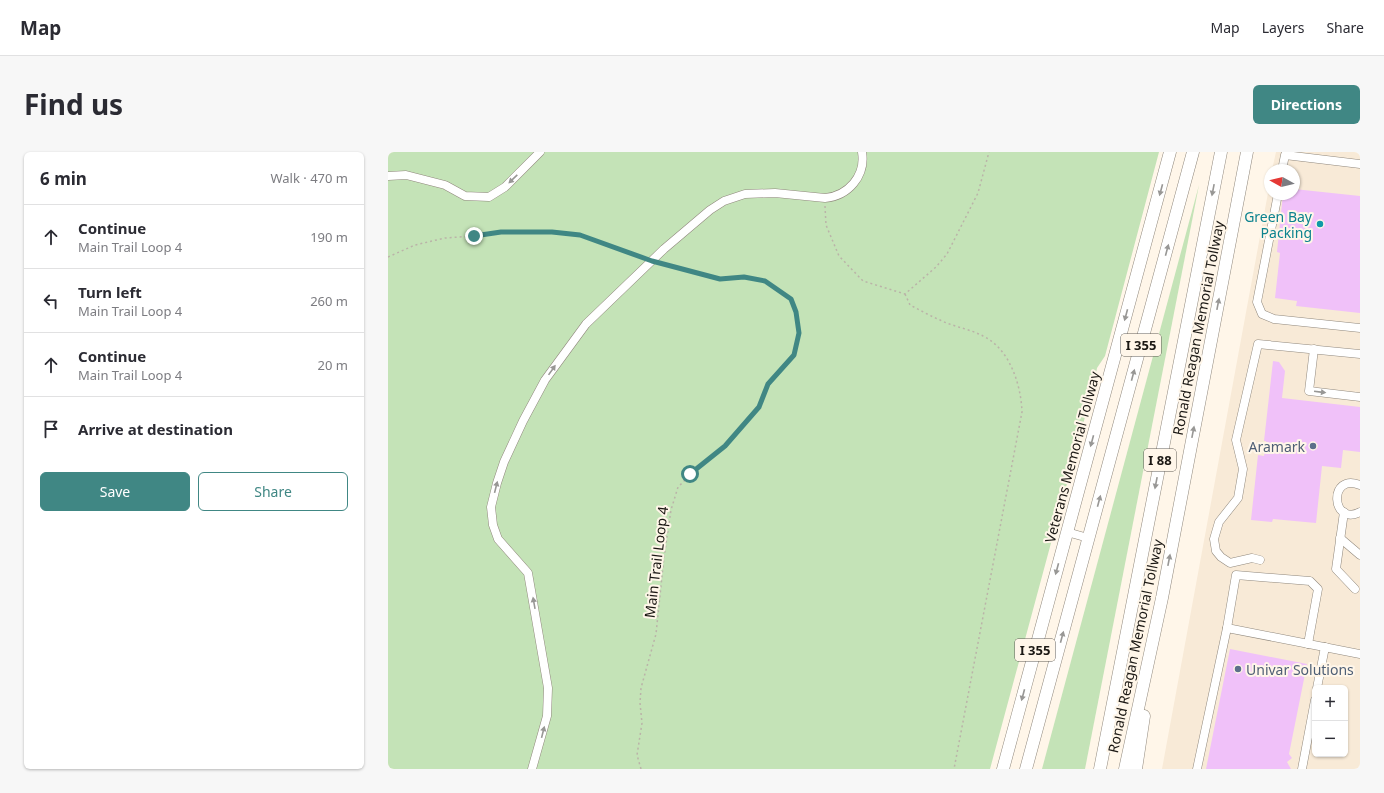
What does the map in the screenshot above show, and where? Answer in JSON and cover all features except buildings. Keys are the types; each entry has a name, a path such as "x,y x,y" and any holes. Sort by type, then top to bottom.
{"highway":[{"name":"Veterans Memorial Tollway","path":"1003,769 1170,152"},
{"name":"I 355","path":"1026,769 1193,152"},
{"name":"Ronald Reagan Memorial Tollway","path":"1100,769 1221,152"},
{"name":"Ronald Reagan Memorial Tollway","path":"1125,769 1162,598 1247,152"},
{"path":"1136,769 1162,598"}],"lane":[{"path":"388,176 406,175 445,185 465,196 489,197 505,187 540,152"},
{"path":"532,769 547,716 548,688 528,573 498,539 493,525 492,507 497,483 504,462 545,380 567,348 591,319 652,261 710,210 738,196 762,193 825,198 845,193 856,182 862,164 862,152"},
{"path":"1283,164 1285,155 1360,164"},
{"path":"1277,200 1257,302 1262,314 1274,319 1360,328"},
{"path":"1260,560 1252,558 1230,562 1221,557 1216,551 1214,539 1219,522 1238,498 1243,469 1236,440 1258,344 1360,354"},
{"path":"1314,349 1309,391 1360,397"},
{"path":"1360,485 1350,483 1344,485 1337,493 1337,504 1344,512 1353,515 1360,512"},
{"path":"1344,512 1336,569 1355,589"},
{"path":"1067,532 1088,538"},
{"path":"1340,538 1360,555"},
{"path":"1197,769 1227,628 1236,575 1310,581 1318,589 1308,644"},
{"path":"1227,628 1360,654"},
{"path":"1318,685 1326,647"},
{"path":"1302,769 1312,716"}],"path":[{"path":"905,294 936,267 947,254 978,193 988,152"},
{"path":"825,198 826,225 839,256 863,282 905,294 910,305 941,321 985,337 996,346 1007,359 1021,395 1022,412 954,769"},
{"name":"Main Trail Loop 4","path":"388,257 415,245 445,238 501,232 552,232 580,235 652,261 720,279 744,277 765,281 791,299 796,312 799,333 794,355 768,384 759,407 725,446 707,459 678,487 671,510 664,556 656,634 641,688 640,703 642,723 637,755 641,769"}],"shaded area":[{"path":"1276,152 1360,152 1360,769 1162,769 1267,200 1300,200 1300,164 1273,164"}],"green space":[{"path":"388,152 1159,152 1105,356 1097,368 990,769 388,769"},
{"path":"1199,185 1085,769 1042,769"}],"place":[{"name":"Green Bay Packing","path":"1320,224"},
{"name":"Aramark","path":"1313,446"},
{"name":"Univar Solutions","path":"1238,669"}],"route":[{"path":"474,236 501,232 552,232 580,235 610,244 629,253 652,261 695,273 720,279 744,277 765,281 791,299 796,312 799,333 794,355 768,384 759,407 725,446 690,474"}]}
